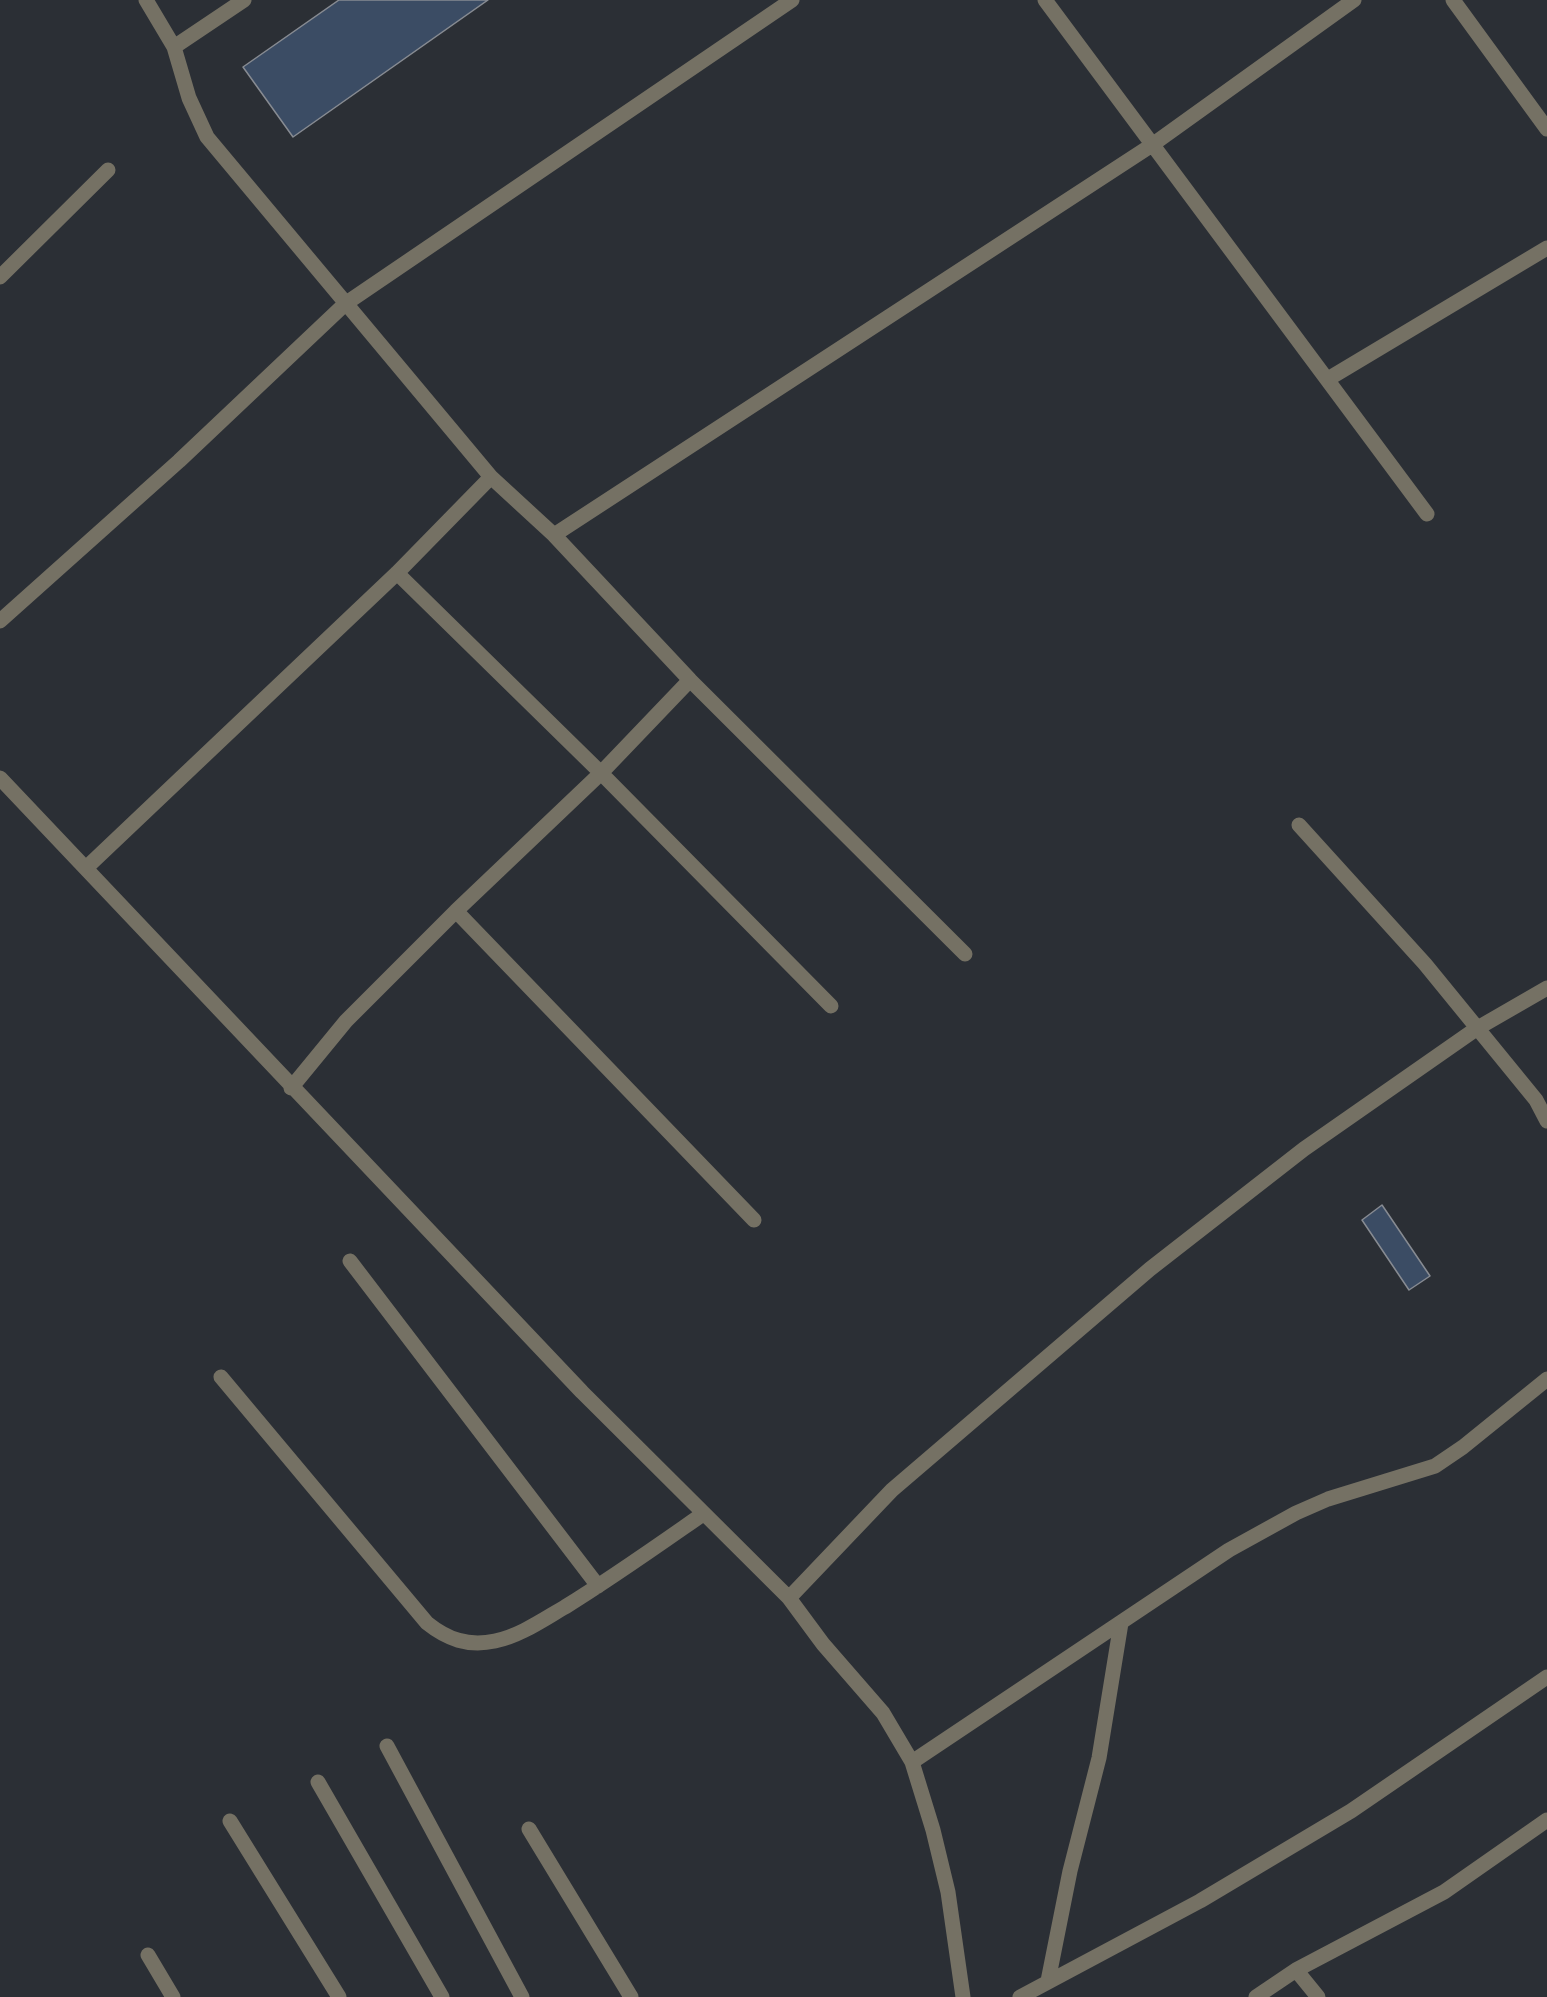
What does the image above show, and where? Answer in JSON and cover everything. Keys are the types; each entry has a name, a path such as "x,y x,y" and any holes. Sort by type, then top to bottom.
{"street":[{"path":"146,0 174,47 189,98 207,137 490,477 554,535 690,680 965,954"},
{"path":"174,47 244,0"},
{"path":"0,621 179,461 345,304 792,0"},
{"path":"1045,0 1427,514"},
{"path":"554,535 1152,145 1354,0"},
{"path":"1453,0 1547,129"},
{"path":"0,277 108,170"},
{"path":"1328,379 1547,248"},
{"path":"86,868 397,573 490,477"},
{"path":"397,573 601,773 831,1006"},
{"path":"291,1088 346,1022 456,911 601,773 690,680"},
{"path":"0,778 291,1088 582,1392 789,1598 823,1644 883,1713 912,1762 933,1830 948,1893 963,1997"},
{"path":"1299,825 1425,964 1536,1101 1547,1121"},
{"path":"456,911 754,1220"},
{"path":"789,1598 892,1490 1150,1269 1304,1149 1476,1029 1547,988"},
{"path":"350,1260 598,1586"},
{"path":"221,1377 427,1623 445,1637 471,1643 496,1641 537,1624 598,1586 703,1514"},
{"path":"912,1762 1229,1550 1296,1513 1328,1499 1435,1466 1463,1447 1547,1379"},
{"path":"1048,1981 1070,1871 1099,1758 1121,1623"},
{"path":"1020,1997 1200,1901 1351,1811 1547,1677"},
{"path":"387,1746 522,1997"},
{"path":"318,1782 442,1997"},
{"path":"1256,1997 1296,1970 1444,1892 1547,1820"},
{"path":"230,1821 339,1997"},
{"path":"529,1829 631,1997"},
{"path":"148,1955 173,1997"},
{"path":"1296,1970 1318,1997"}],"building":[{"path":"339,0 488,0 293,137 243,67"},
{"path":"1382,1205 1430,1276 1409,1290 1362,1220"}]}
